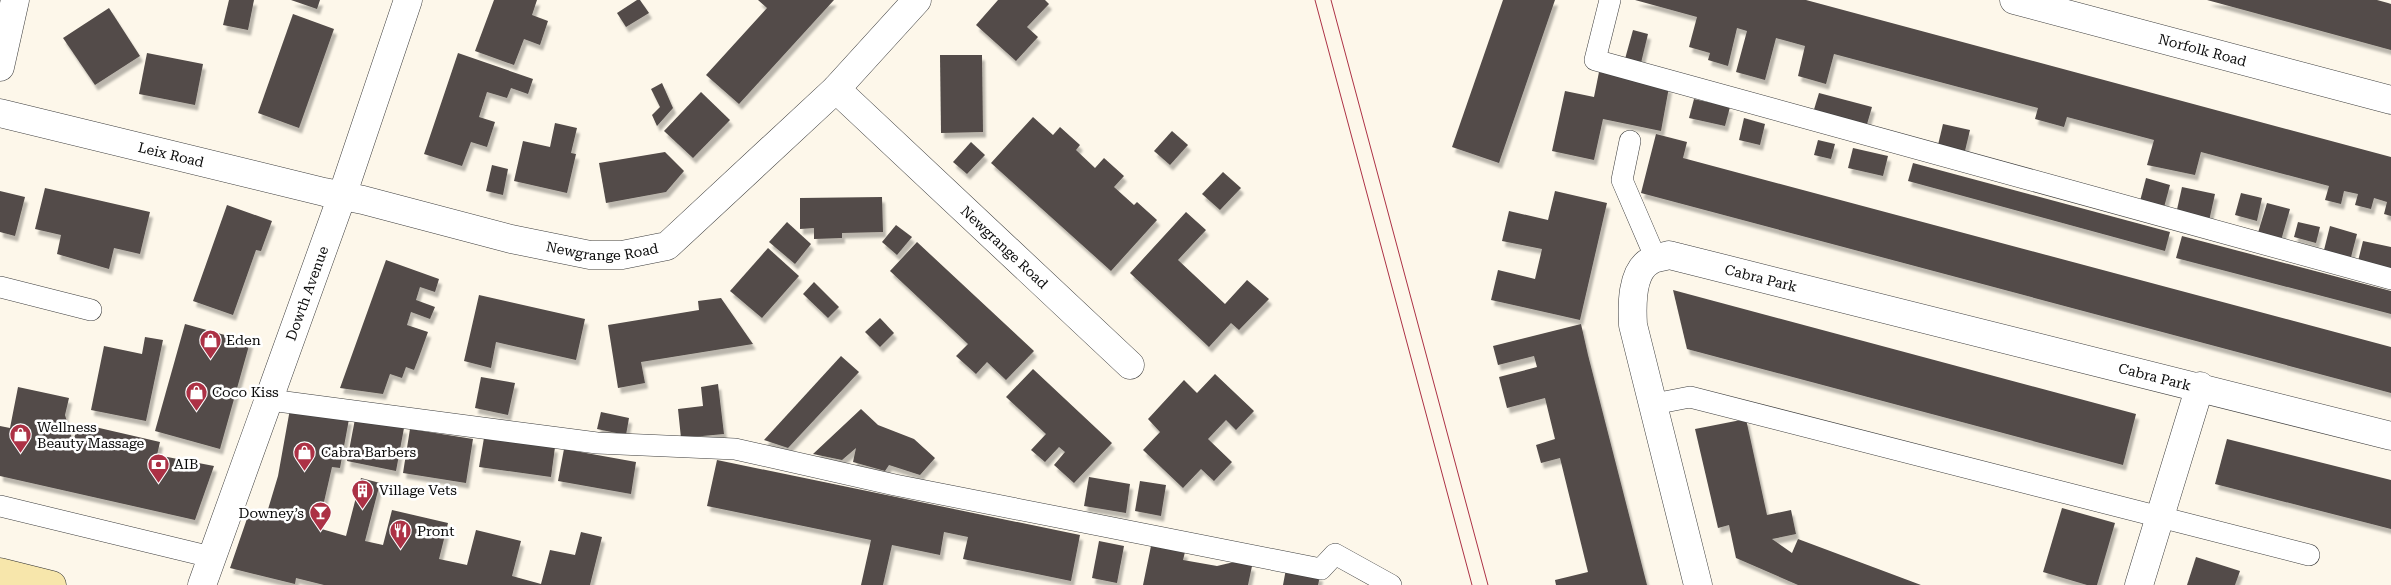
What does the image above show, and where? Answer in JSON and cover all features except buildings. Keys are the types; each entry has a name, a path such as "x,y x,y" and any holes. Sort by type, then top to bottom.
{"main road":[{"path":"0,572 52,585"}],"street":[{"path":"0,67 15,0"},
{"name":"Dowth Avenue","path":"202,585 342,196 408,0"},
{"name":"Newgrange Road","path":"342,196 511,239 590,256 622,255 667,246 836,89 917,0"},
{"name":"Norfolk Road","path":"2014,0 2391,100"},
{"name":"Newgrange Road","path":"836,89 1130,365"},
{"name":"Leix Road","path":"0,113 342,196"},
{"name":"Cabra Park","path":"1656,259 1669,255 2200,386 2391,436"},
{"path":"1656,259 1650,261 1641,271 1631,298 1633,325 1654,404 1696,584"},
{"name":"Cabra Park","path":"2139,585 2200,386"}],"lane":[{"path":"1610,0 1595,60 2391,279"},
{"path":"1630,141 1622,180 1656,259"},
{"path":"0,287 91,310"},
{"path":"1654,404 1690,397 2309,555"},
{"path":"270,400 597,443 735,449 895,485 1321,569 1335,554 1391,585"},
{"path":"0,506 211,557"}],"tram line":[{"path":"1315,0 1472,585"},
{"path":"1331,0 1488,585"}],"place":[{"name":"Eden","path":"210,359"},
{"name":"Coco Kiss","path":"196,411"},
{"name":"Wellness Beauty Massage","path":"21,454"},
{"name":"Cabra Barbers","path":"305,471"},
{"name":"AIB","path":"158,483"},
{"name":"Village Vets","path":"363,509"},
{"name":"Downey’s","path":"320,532"},
{"name":"Pront","path":"401,550"}]}
